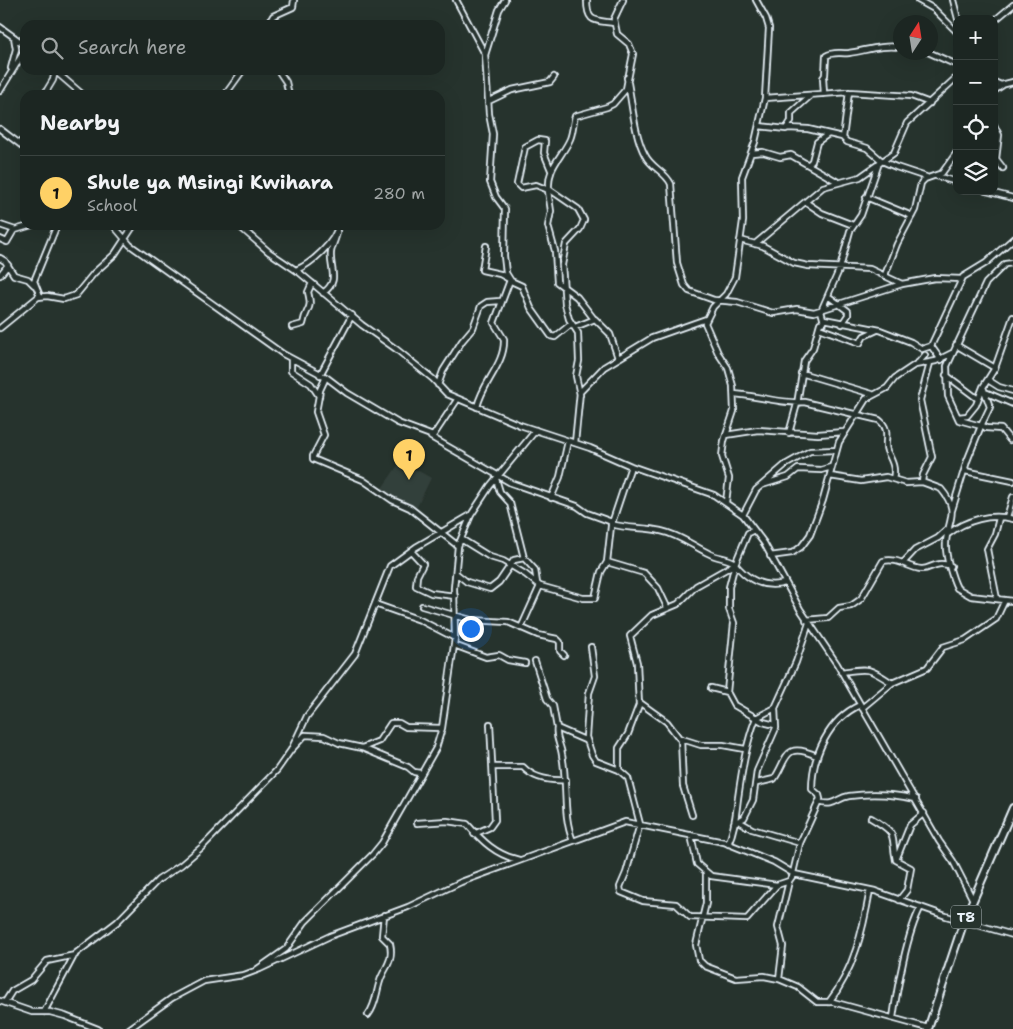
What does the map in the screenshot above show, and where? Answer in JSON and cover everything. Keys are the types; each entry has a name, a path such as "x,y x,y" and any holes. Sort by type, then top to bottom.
{"highway":[{"name":"T8","path":"928,1028 964,922 1013,808"}],"street":[{"path":"271,20 273,16 293,7 294,0"},
{"path":"456,0 485,56"},
{"path":"477,407 480,392 501,362 504,339 494,323 500,301 507,290 509,280 504,256 506,210 496,197 490,182 493,138 485,56 499,10 505,0"},
{"path":"587,0 587,13 589,16 600,23 614,23"},
{"path":"618,358 610,334 594,319 577,296 565,289 556,279 555,251 548,226 551,211 549,187 552,164 570,138 575,116 613,104 626,90 633,54 629,44 617,34 614,23 614,17 623,0"},
{"path":"726,502 729,478 722,456 733,414 734,394 728,368 706,327 706,319 713,306 721,300 735,277 744,220 742,177 759,126 765,98 769,28 756,0"},
{"path":"918,0 934,9 953,28"},
{"path":"954,0 957,15"},
{"path":"998,18 1013,5"},
{"path":"0,26 20,41"},
{"path":"10,74 16,49 14,37"},
{"path":"824,94 823,78 825,75 826,56 831,53 848,53 883,45 893,47"},
{"path":"938,56 953,63"},
{"path":"0,91 20,58"},
{"path":"47,90 54,75"},
{"path":"60,75 77,90"},
{"path":"229,90 239,75"},
{"path":"281,75 288,90"},
{"path":"489,101 512,90 550,82 554,77"},
{"path":"627,78 632,112 644,155 668,177 671,184 677,264 684,285 689,291 714,300 736,302 773,313 797,309 821,311 902,284 935,278 962,279"},
{"path":"755,244 807,203 823,187 860,177 896,150 902,131 907,124 953,80"},
{"path":"998,88 1013,82"},
{"path":"998,83 1005,84"},
{"path":"765,98 848,92 911,96 930,103"},
{"path":"842,137 848,92"},
{"path":"788,128 791,113 810,96"},
{"path":"759,126 782,130 788,128 808,129 842,137 847,142 867,148 881,162 927,178"},
{"path":"0,129 20,143"},
{"path":"809,164 812,161 816,142 827,135"},
{"path":"552,172 544,152 545,141 538,140 524,147 516,184 521,188 536,185 550,191 578,209 584,220 580,229 568,241 562,266 565,304 578,337 579,361 576,376 580,395 580,417 575,443"},
{"path":"997,150 996,159 1003,168"},
{"path":"750,153 763,152 780,157 789,154 838,182"},
{"path":"885,275 897,244 912,216 921,183 927,178 942,173 953,158"},
{"path":"824,320 821,311 840,268 846,240 853,224 860,219 866,197 881,162"},
{"path":"935,176 953,181"},
{"path":"998,194 1013,198"},
{"path":"866,197 912,216"},
{"path":"807,203 822,213 853,224"},
{"path":"0,225 14,230 20,228"},
{"path":"0,242 7,242 14,230"},
{"path":"34,285 55,230"},
{"path":"117,230 123,239 197,295 291,359 326,377 347,393 398,423 430,437 511,483 612,523 631,528 671,533 682,537 697,549 735,564 747,578 755,582 775,585 786,583"},
{"path":"0,328 40,296 64,299 76,295 94,273 115,254 130,230"},
{"path":"244,230 269,252 296,270 438,384 447,394 457,400 575,443 631,466 700,489 726,502 743,515 841,672 953,861 973,900"},
{"path":"296,270 315,259 337,232"},
{"path":"323,293 330,286 335,276 331,252 337,232"},
{"path":"941,360 931,350 931,346 962,279 967,273 986,263 1013,239"},
{"path":"740,240 755,244 794,263 808,266 870,269 902,284"},
{"path":"486,246 482,270 499,273 522,286 531,308 551,336 555,337 573,325 582,326 594,319"},
{"path":"0,258 8,265 14,275 28,279 40,296"},
{"path":"1010,440 1001,429 990,429 961,421 956,417 948,396 946,375 947,366 956,345 990,277 1005,264 1013,263"},
{"path":"0,275 8,265"},
{"path":"292,327 303,324 305,313 310,308 311,302 308,292 312,283"},
{"path":"828,296 849,314 842,324"},
{"path":"438,384 443,371 462,341 473,328 482,306 487,302 500,301"},
{"path":"320,374 352,315"},
{"path":"956,417 968,416 978,399 995,368 1013,318"},
{"path":"580,395 597,373 618,358 652,338 706,319"},
{"path":"789,433 798,404 804,359 813,348 820,323 824,322 824,320 877,330 911,342 922,349 931,346"},
{"path":"819,328 859,343 864,336 877,330"},
{"path":"956,345 995,368"},
{"path":"914,365 941,360 953,353"},
{"path":"770,556 790,554 805,542 816,522 836,450 844,432 866,399 872,394 887,388 895,378 925,355"},
{"path":"291,359 290,371 310,384 319,396"},
{"path":"922,482 923,475 932,457 920,400 930,362"},
{"path":"801,373 872,394"},
{"path":"946,375 978,399"},
{"path":"326,377 319,396 316,412 324,433 313,459 363,480 392,500 410,508 458,546"},
{"path":"988,380 999,387 1013,391"},
{"path":"983,389 1013,404"},
{"path":"983,389 990,407 981,426 952,511 946,551 954,582 961,592 971,596 1013,601"},
{"path":"734,394 774,398 798,404 803,402 857,413 882,423 888,437 887,451 895,470 893,479"},
{"path":"430,437 438,430 457,400"},
{"path":"256,971 286,949 305,922 370,858 382,843 420,773 436,748 442,728 455,638 458,546 471,515 499,475 536,430"},
{"path":"726,435 758,430 818,434 844,432"},
{"path":"551,498 560,477 568,441"},
{"path":"743,515 753,493 785,465 806,452 819,449 836,450"},
{"path":"461,540 525,574 538,585 583,598 594,598 602,568 607,562 612,523 631,466"},
{"path":"762,485 788,477 798,469 821,470 831,467"},
{"path":"965,471 1013,481"},
{"path":"830,476 861,481 881,477 909,483 922,482 942,490 952,511"},
{"path":"496,479 500,492 507,498 512,509 515,530 524,558 535,570 538,585 521,628"},
{"path":"1007,517 1013,497"},
{"path":"291,750 307,716 355,654 388,569 440,532 471,515"},
{"path":"947,535 959,525 976,518 1007,517 1013,519"},
{"path":"997,599 987,548 995,534 999,518"},
{"path":"903,563 915,550 938,538 950,527"},
{"path":"754,530 748,533 735,564 730,587 729,609 734,623 727,692 734,705 756,718 775,725"},
{"path":"411,551 423,564 417,576 416,586 430,594 455,596"},
{"path":"457,574 467,582 490,589 499,582 515,559 524,558"},
{"path":"808,621 828,618 839,608 858,602 881,568 883,561 892,559 922,569 936,564 951,566"},
{"path":"607,562 639,571 648,576 658,588 667,607"},
{"path":"619,770 619,748 628,734 639,702 636,663 628,638 652,615 667,607 678,604 696,586 735,564"},
{"path":"780,979 783,946 778,927 789,881 794,873 800,843 820,796 812,789 817,756 825,738 843,715 861,706 892,683 921,672 943,647 965,640 996,619 1005,600"},
{"path":"375,604 420,620 455,638"},
{"path":"422,606 455,616 508,622 557,639 560,642 560,651 564,655"},
{"path":"728,844 737,823 754,800 757,771 772,739 776,708 787,678 796,662 808,621"},
{"path":"454,645 486,657 499,655 513,661 525,663"},
{"path":"591,647 594,676 588,700 586,741 596,761 619,770 629,780 640,824 620,890 643,901 676,904 690,917 747,919 777,885"},
{"path":"535,661 546,696 553,706 557,728 556,736 562,752 566,780 568,821 573,841"},
{"path":"841,672 863,669 875,672 892,683"},
{"path":"711,688 727,692"},
{"path":"639,702 667,722 674,735 681,739 701,745 723,745 745,749"},
{"path":"737,823 745,749 756,718 776,708"},
{"path":"362,748 379,741 391,723 400,723 406,727 442,728"},
{"path":"474,834 490,827 495,820 490,724"},
{"path":"557,728 586,741"},
{"path":"98,1029 77,1020 44,1012 32,1012 3,1001 12,991 32,980 46,961 75,954 117,922 158,880 202,848 273,775 291,750 305,735 324,736 339,743 362,748 420,773"},
{"path":"681,739 683,786 692,815"},
{"path":"757,783 774,780 784,758 790,752 801,751 817,756"},
{"path":"493,767 523,767 529,774 546,780 566,780"},
{"path":"818,802 830,803 848,796 868,795 896,795 916,799"},
{"path":"896,860 910,825 924,813"},
{"path":"872,818 893,835 896,860"},
{"path":"417,823 447,821 467,824 474,834 503,856 521,861"},
{"path":"129,1029 192,987 211,979 231,977 256,971 330,936 461,882 616,824 629,822 728,844 774,862 794,873 870,890 964,922 1013,935"},
{"path":"737,823 800,843"},
{"path":"691,835 695,860 706,873 715,878 757,881 777,885 789,881"},
{"path":"896,860 911,869 907,890 899,900"},
{"path":"706,873 706,903 696,945 699,960 704,966 736,978 764,976 780,979 798,988 818,1002 829,1002 928,1028"},
{"path":"829,1002 841,986 852,957 860,943 870,890"},
{"path":"893,1018 912,929 921,907"},
{"path":"368,1015 373,1008 380,980 387,969 390,954 390,944 382,936 384,915"},
{"path":"44,1012 61,984 75,954"},
{"path":"904,1022 905,1029"}],"shaded area":[{"path":"401,461 431,478 416,509 380,491"}],"place":[{"name":"Shule ya Msingi Kwihara","path":"409,480"}]}
